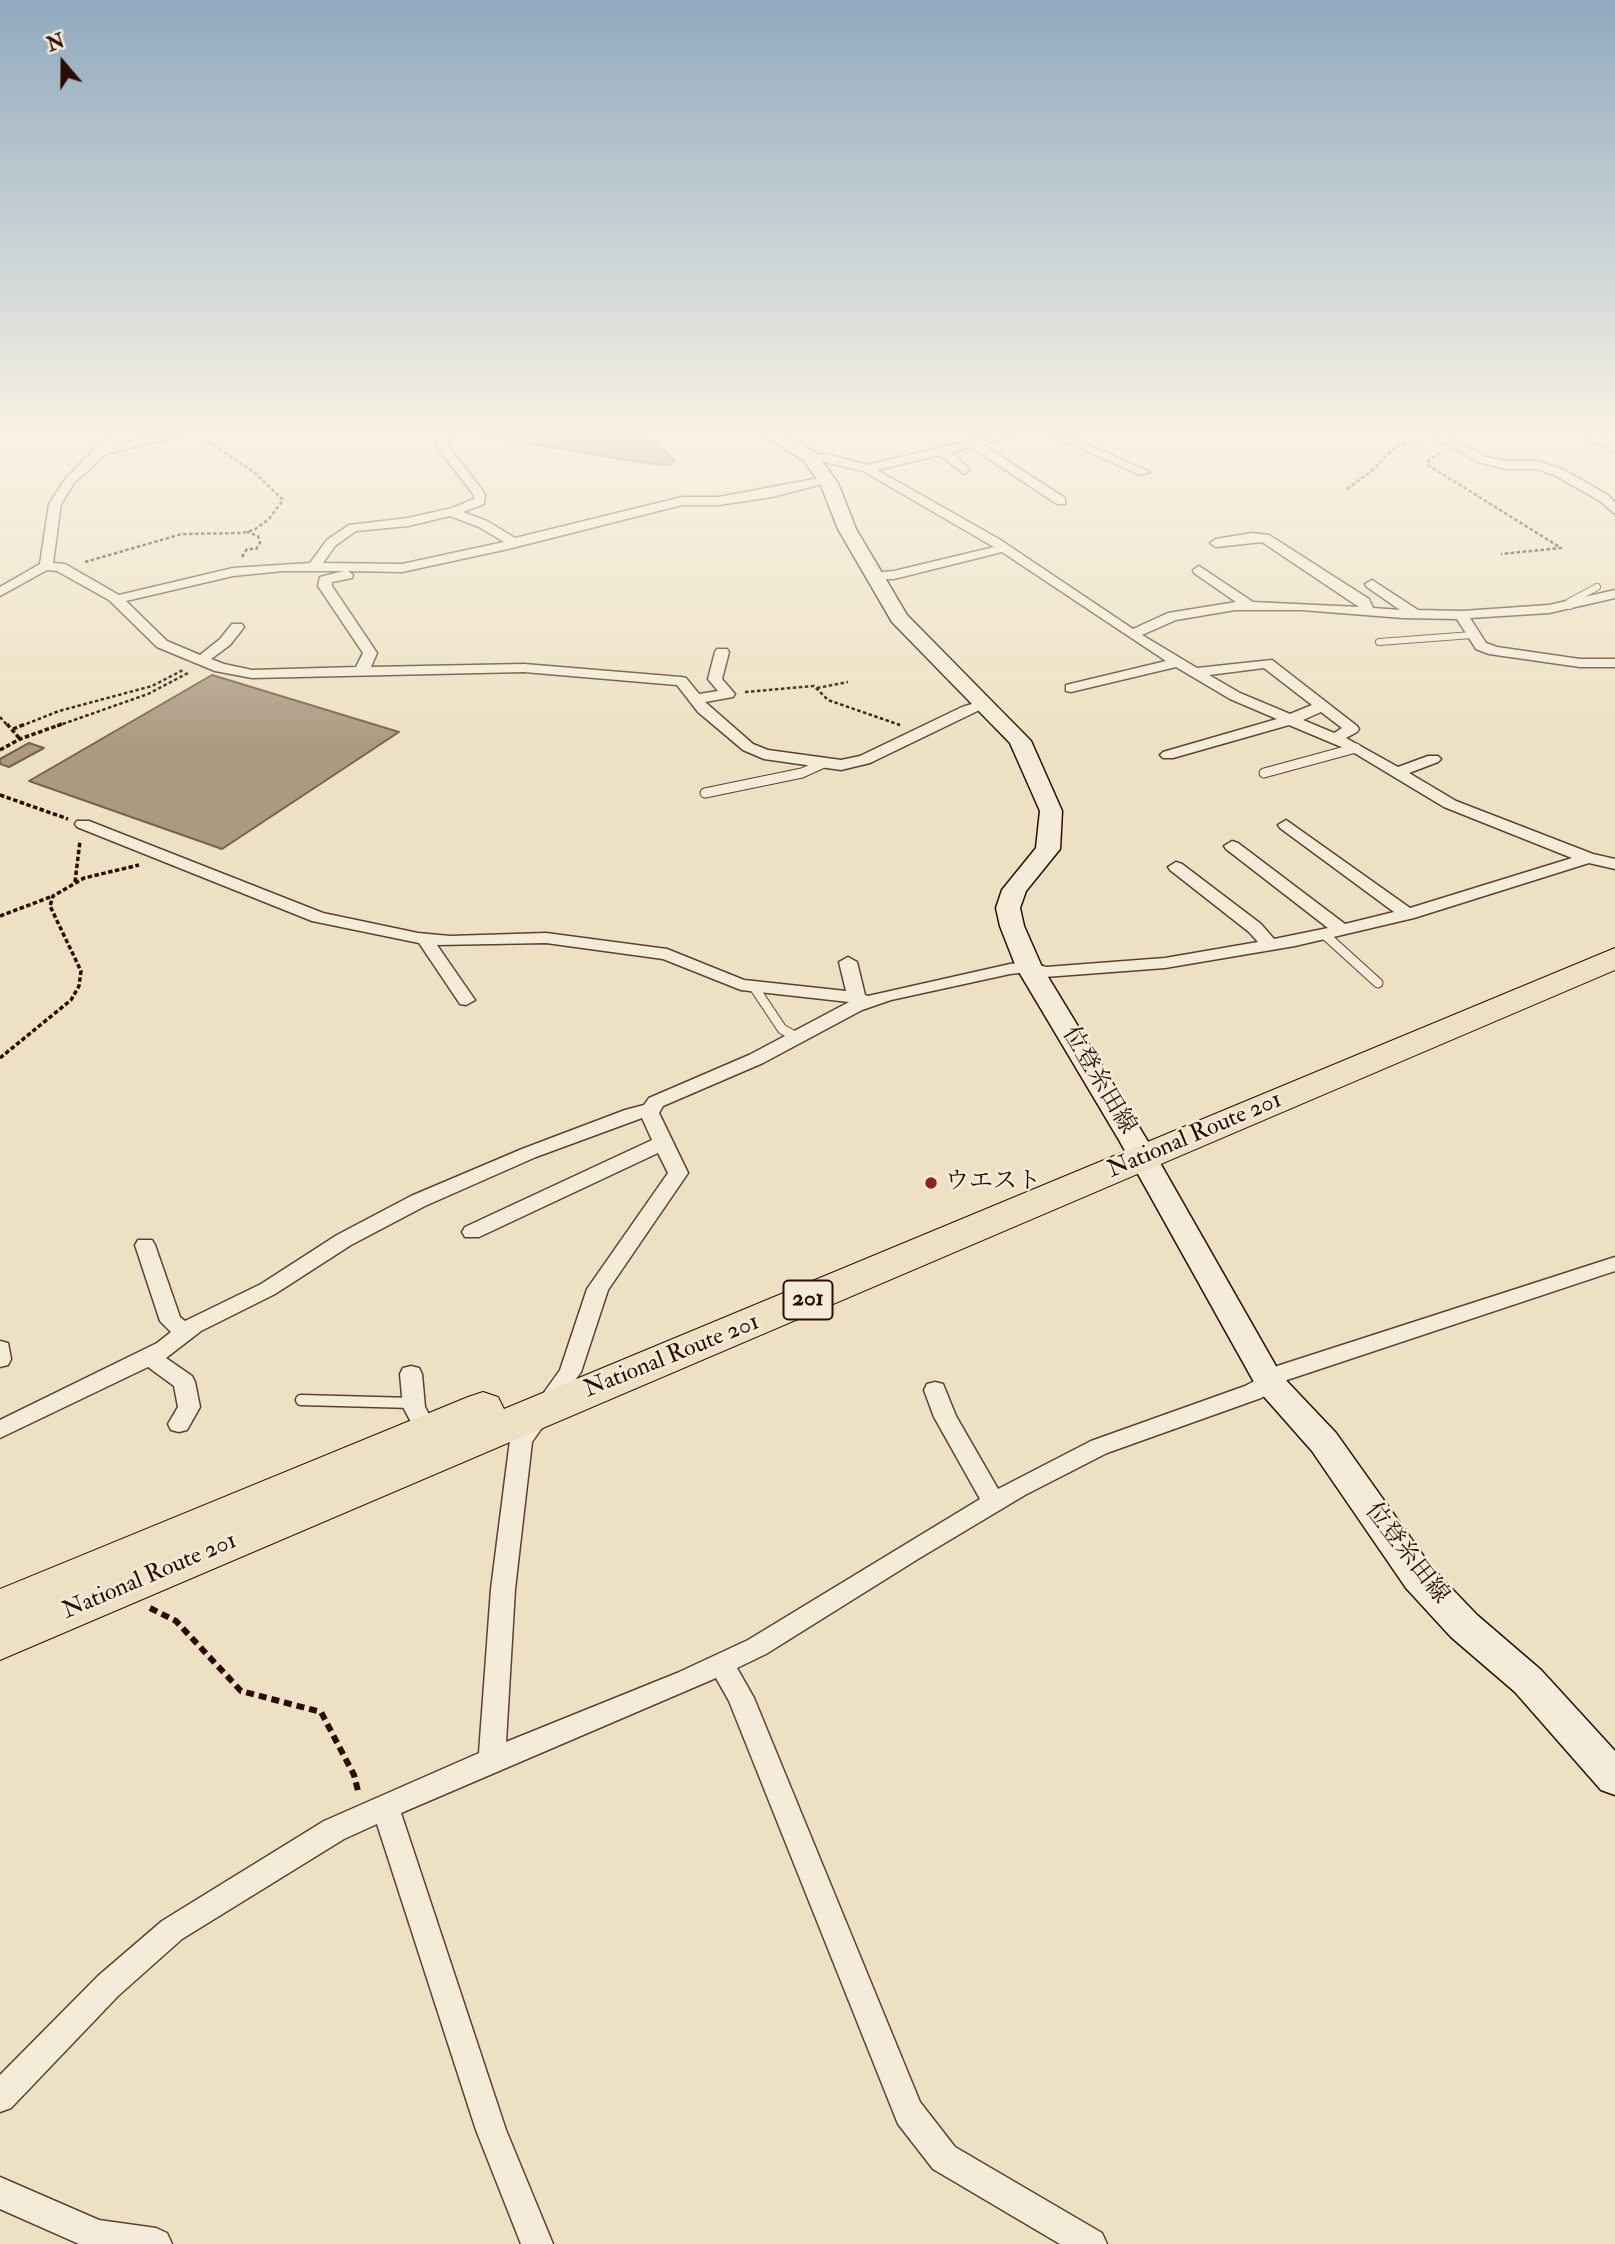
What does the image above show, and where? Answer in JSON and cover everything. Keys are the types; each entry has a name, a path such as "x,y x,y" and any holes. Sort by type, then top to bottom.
{"highway":[{"name":"National Route 201","path":"0,1640 540,1411 738,1331 1138,1149 1615,940"},
{"name":"National Route 201","path":"0,1609 420,1417 570,1372 1615,958"}],"main road":[{"name":"位登糸田線","path":"851,536 899,618 1020,741 1051,811 1048,849 1014,890 1008,908 1012,926 1029,967 1138,1149 1270,1384 1324,1442 1419,1578 1464,1626 1528,1681 1615,1779"}],"street":[{"path":"52,536 49,559 53,567 117,599 162,644 220,668 253,674 524,668 664,677 681,681 703,709 748,747 764,754 841,765 865,760 985,704"},
{"path":"313,568 340,536"},
{"path":"502,536 514,543"},
{"path":"361,673 370,653 325,586 325,580 336,576 376,574 542,536"},
{"path":"983,536 1132,634 1235,696 1356,748 1450,804 1588,858 1615,864"},
{"path":"1216,543 1252,537 1265,538 1364,602 1368,611"},
{"path":"875,576 894,575 1004,548"},
{"path":"0,592 53,567"},
{"path":"117,599 204,576 240,571 390,569"},
{"path":"1199,569 1249,605"},
{"path":"1372,584 1413,614"},
{"path":"1132,634 1173,616 1249,605 1462,615 1570,606 1615,594"},
{"path":"1462,615 1472,635 1482,646 1494,651 1580,663 1615,663"},
{"path":"205,661 237,627"},
{"path":"722,652 715,678 728,694"},
{"path":"1071,688 1179,662"},
{"path":"1196,672 1267,663 1352,729 1334,739"},
{"path":"696,699 728,694"},
{"path":"1168,755 1290,720 1322,706"},
{"path":"1397,772 1433,759"},
{"path":"83,824 318,917 428,939 450,941 546,938 667,954 741,985 862,1000 1029,967 1045,972 1165,963 1270,946 1408,914 1588,858"},
{"path":"1286,825 1408,914"},
{"path":"1232,846 1342,930"},
{"path":"1176,867 1255,928 1270,946"},
{"path":"428,939 428,946 466,1000"},
{"path":"848,962 862,1000"},
{"path":"492,1760 503,1589 521,1440 570,1372 598,1289 678,1173 649,1113 656,1102 798,1038 862,1000"},
{"path":"0,1430 164,1349 185,1332 268,1289 344,1240 418,1201 529,1153 632,1114 651,1110"},
{"path":"472,1232 663,1143"},
{"path":"145,1245 171,1321 185,1332"},
{"path":"0,2097 108,1986 172,1930 334,1830 492,1760 686,1681 757,1647 909,1552 995,1502 1099,1447 1253,1392 1270,1384 1279,1374 1352,1348 1615,1264"},
{"path":"0,1349 0,1359"},
{"path":"149,1356 184,1382 189,1407 179,1424"},
{"path":"411,1374 420,1417"},
{"path":"935,1390 945,1417 995,1502"},
{"path":"721,1663 741,1698 909,2113 944,2158 1091,2244"},
{"path":"375,1811 491,2130 537,2244"},
{"path":"0,2193 98,2236 156,2244"}],"lane":[{"path":"1570,606 1569,602 1597,587"},
{"path":"1379,642 1472,635"},
{"path":"1265,773 1356,748"},
{"path":"705,793 802,773 824,763"},
{"path":"1324,934 1378,983"},
{"path":"754,987 782,1029 798,1038"},
{"path":"301,1400 420,1417"}],"path":[{"path":"53,567 175,536"},
{"path":"240,571 240,560 247,549 256,549 260,543 257,536"},
{"path":"1501,554 1560,548 1540,536"},
{"path":"13,729 59,711 152,686 205,661"},
{"path":"0,750 20,739 148,694 205,661"},
{"path":"728,694 814,686 816,688 848,682"},
{"path":"816,688 828,701 921,732"},
{"path":"0,716 20,739"},
{"path":"0,795 24,806 83,824 75,882"},
{"path":"0,916 52,896 75,882 171,857"},
{"path":"0,1058 71,1000 79,986 81,971 50,906 52,896"},
{"path":"142,1605 176,1621 241,1691 321,1712 375,1811"}],"shaded area":[{"path":"212,675 399,732 222,849 29,781"},
{"path":"29,743 44,748 9,767 0,764 0,759"}],"place":[{"name":"ウエスト","path":"931,1183"}]}
